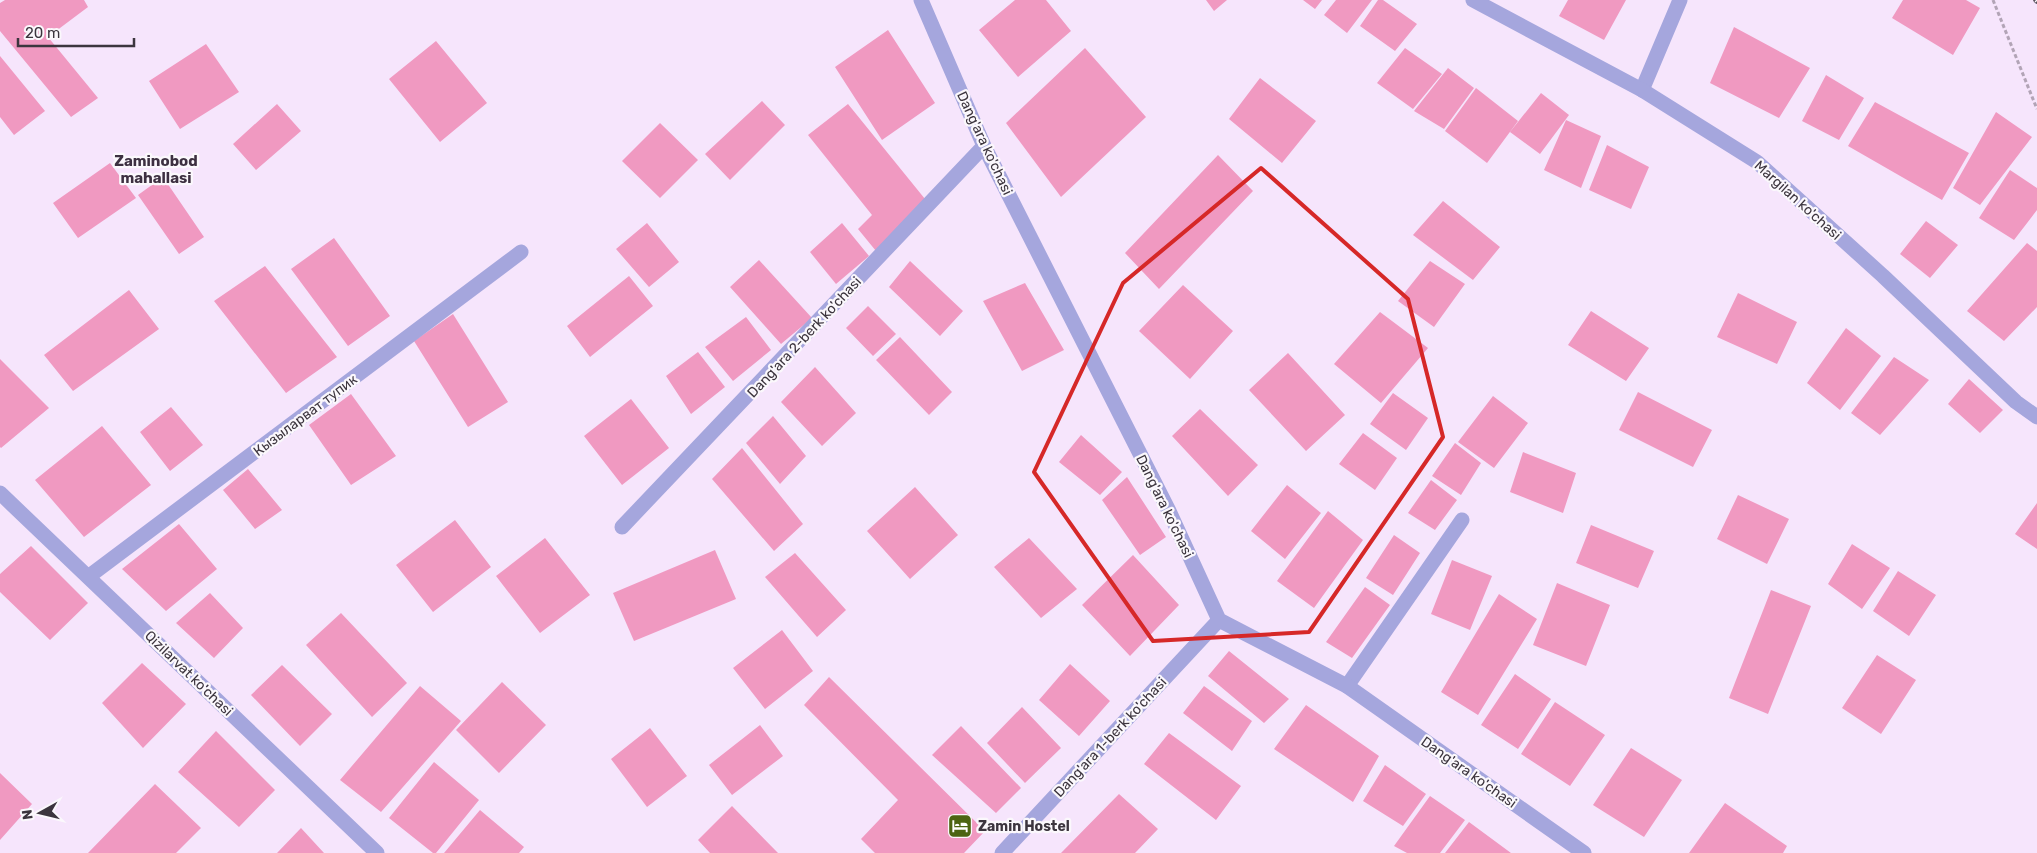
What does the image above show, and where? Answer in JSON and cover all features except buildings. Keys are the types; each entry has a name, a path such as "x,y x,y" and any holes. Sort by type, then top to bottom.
{"street":[{"name":"Dang'ara ko'chasi","path":"921,0 984,146 1169,511 1218,620 1348,686 1584,853"},
{"name":"Margilan ko'chasi","path":"1473,0 1642,90 1757,162 1883,276 2016,402 2037,417"},
{"path":"1642,90 1680,0"},
{"name":"Dang'ara 2-berk ko'chasi","path":"622,527 984,146"},
{"name":"Кызыларват тупик","path":"88,577 521,252"},
{"name":"Qizilarvat ko'chasi","path":"0,493 377,853"},
{"path":"1348,686 1462,520"},
{"name":"Dang'ara 1-berk ko'chasi","path":"1002,853 1218,620"}],"path":[{"path":"1994,0 2037,109"}],"highlighted area":[{"path":"1261,168 1408,299 1443,437 1309,632 1153,641 1034,472 1123,283"}],"place":[{"name":"Zamin Hostel","path":"960,826"}],"district":[{"name":"Zaminobod mahallasi","path":"156,170"}]}
